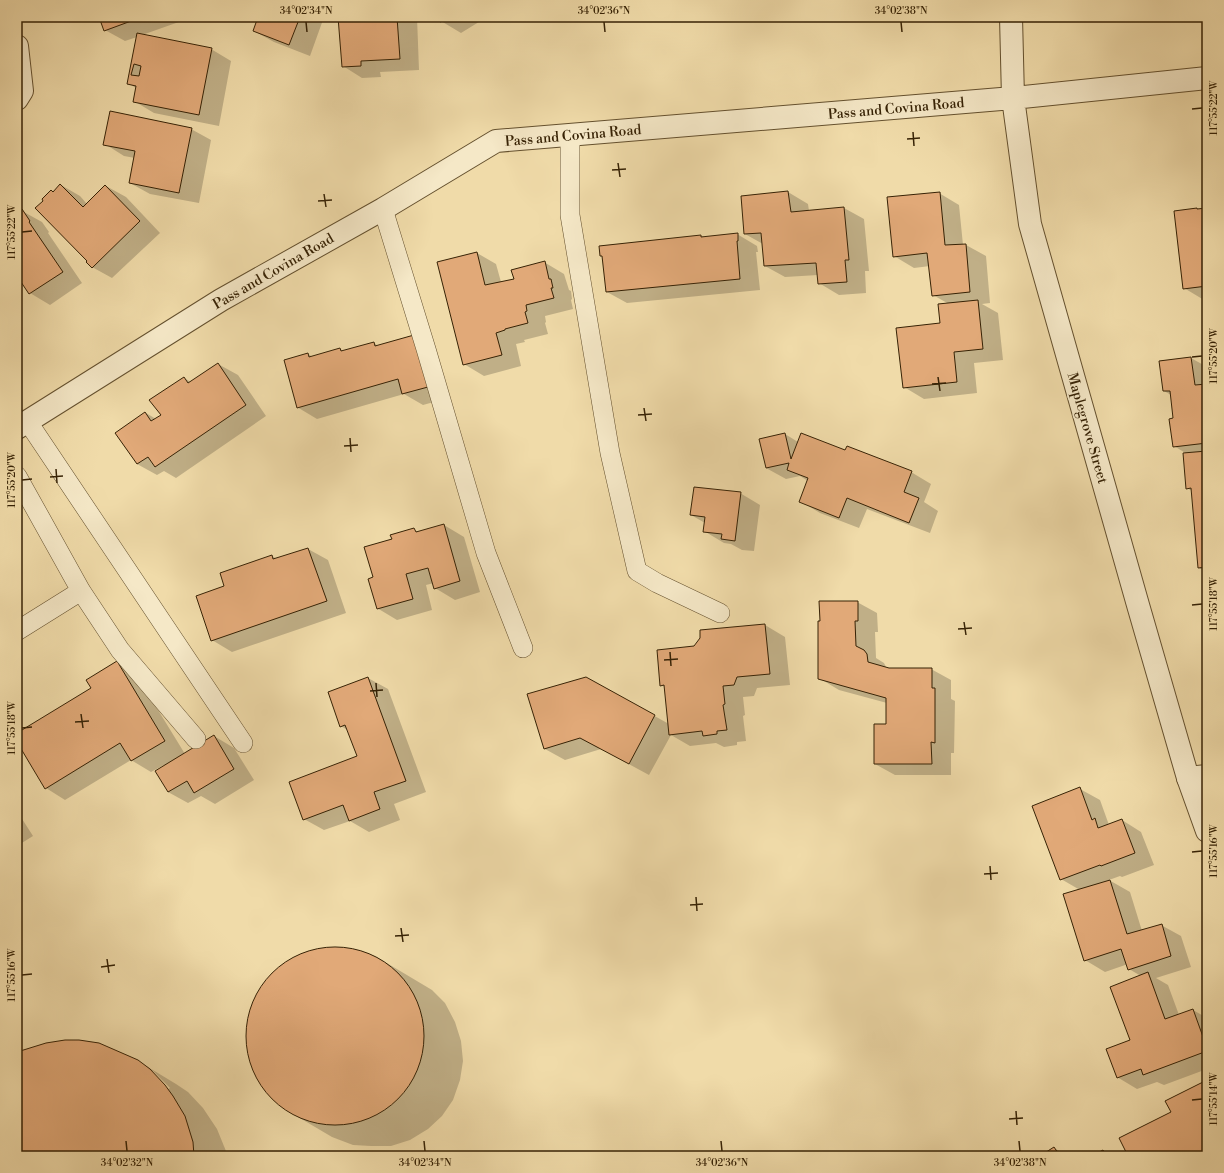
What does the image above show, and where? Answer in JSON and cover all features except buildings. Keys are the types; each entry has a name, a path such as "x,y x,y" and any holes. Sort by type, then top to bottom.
{"street":[{"name":"Maplegrove Street","path":"1011,17 1013,98 1030,224 1136,598 1198,777 1207,831"},
{"path":"17,46 19,95"},
{"name":"Pass and Covina Road","path":"22,425 221,300 383,208 496,141 1013,98 1207,78"}],"lane":[{"path":"570,135 570,215 610,453 637,570 657,583 720,613"},
{"path":"383,208 486,553 523,648"},
{"path":"22,425 244,743"},
{"path":"17,476 81,591 120,650 196,739"},
{"path":"17,631 81,591"}]}
